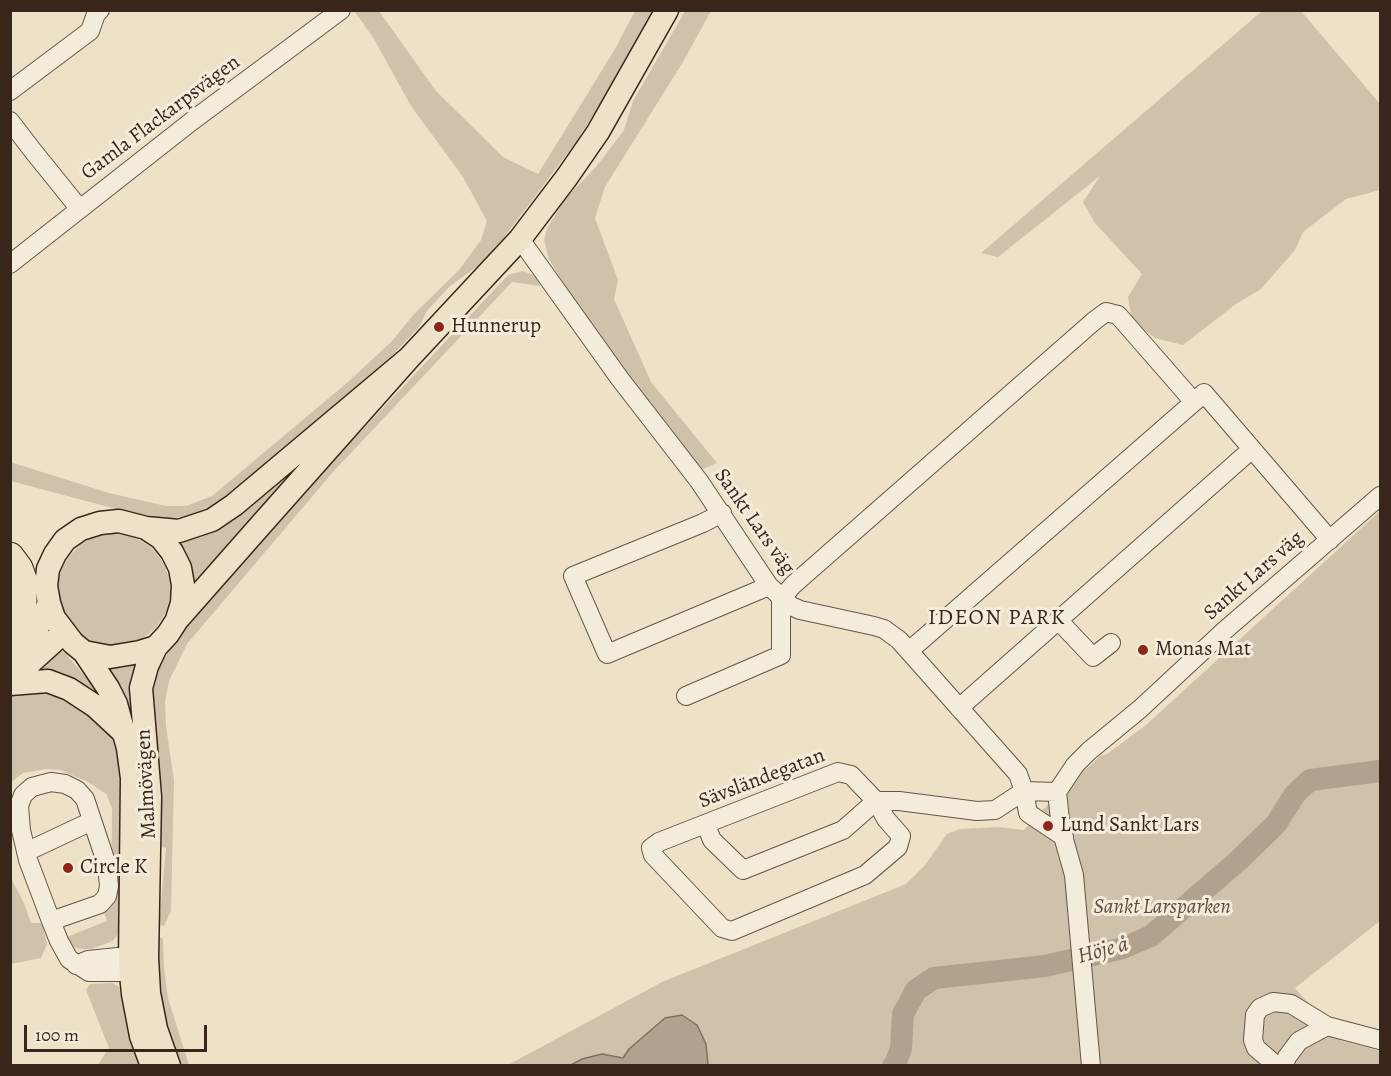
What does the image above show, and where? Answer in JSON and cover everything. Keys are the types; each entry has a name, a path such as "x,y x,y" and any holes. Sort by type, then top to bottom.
{"highway":[{"path":"10,556 19,568 23,579 23,602 16,629 10,641"}],"main road":[{"path":"409,358 234,505 212,520 179,531 146,528 119,521 100,523 81,529 65,540 48,569 46,586 54,618 64,632 84,652 110,657 156,647 177,620 409,358 456,310 520,238 598,132 667,10"},
{"path":"146,528 161,538 172,552 180,568 183,585 182,603 177,620"},
{"path":"10,656 37,629 49,603"},
{"path":"10,683 64,632"},
{"name":"Malmövägen","path":"156,647 147,666 141,688 150,797 149,993 156,1029 169,1065"},
{"name":"Malmövägen","path":"84,652 116,704 132,778 130,964 141,1036 152,1065"},
{"path":"10,683 48,681 69,689 94,706 123,732"}],"street":[{"path":"10,91 90,31 96,14 100,10"},
{"name":"Gamla Flackarpsvägen","path":"10,264 192,121 341,10"},
{"path":"10,121 79,208"},
{"name":"Sankt Lars väg","path":"520,238 620,379 722,513 775,592 791,606 800,610 884,629 899,640 1018,774 1028,813 1064,837"},
{"path":"722,513 703,523 573,576 607,654 793,585 1102,314 1109,312 1118,315 1194,402"},
{"path":"909,651 1204,393 1330,540"},
{"path":"959,708 1252,449"},
{"name":"Sankt Lars väg","path":"1058,792 1062,781 1074,765 1089,751 1140,709 1224,631 1380,496"},
{"path":"686,696 781,655 775,592"},
{"path":"1058,620 1093,657 1111,643"},
{"name":"Sävsländegatan","path":"838,772 851,775 882,801 886,819 901,837 898,847 866,875 732,931 722,928 652,855 651,848 659,842 706,825 838,772"},
{"path":"51,921 96,906 107,896 109,886 107,865 85,799 77,790 65,784 51,782 32,788 23,795 19,806 21,830 26,852 51,921 69,959 89,972 120,972 140,951 148,932"},
{"path":"706,825 712,840 743,870 843,830 882,801 989,811 1000,807 1024,791 1058,792 1058,810 1074,875 1091,1065"},
{"path":"26,852 92,821"},
{"path":"130,964 141,972 149,993"},
{"path":"1276,1065 1256,1048 1253,1040 1255,1015 1260,1008 1273,1002 1292,1004 1327,1026 1380,1040"},
{"path":"1284,1065 1299,1041 1327,1026"}],"green space":[{"path":"379,11 436,91 503,157 538,174 615,49 635,11 655,11 618,76 576,142 502,240 478,266 450,286 427,311 419,327 391,357 243,485 212,507 189,517 167,518 131,513 11,481 10,462 109,493 166,506 186,506 212,496 348,382 392,341 414,314 459,270 481,240 487,221 463,177 411,106 374,39 355,12"},
{"path":"685,11 711,11 683,62 605,187 595,218 618,280 614,299 651,382 717,463 703,469 694,464 621,371 568,292 549,259 544,240 547,229 564,200 596,167 624,130 633,101"},
{"path":"1262,11 1301,11 1380,104 1380,190 1346,199 1303,232 1295,250 1261,289 1236,304 1183,345 1155,338 1132,321 1128,297 1142,274 1095,223 1083,202 1100,176 998,257 981,253"},
{"path":"523,271 536,276 540,286 512,282 333,472 187,644 169,681 165,701 166,726 174,780 171,911 164,926 159,925 166,848 158,846 152,686 160,666 201,608 286,511 508,275"},
{"path":"315,446 318,452 192,592 172,540 195,539 212,533"},
{"name":"Sankt Larsparken","path":"1380,511 1380,921 1295,988 1342,1041 1380,1051 1380,1065 506,1066 662,982 906,884 925,865 947,834 960,829 997,827 1024,830 1068,783 1100,756 1107,754 1146,725"},
{"path":"114,534 136,538 154,550 166,568 170,590 166,612 154,630 136,642 114,646 92,642 74,630 62,612 58,590 62,568 74,550 92,538"},
{"path":"11,623 52,642 66,654 93,686 113,725 124,781 123,923 119,925 118,934 113,941 91,949 74,947 67,937 107,921 102,907 111,896 112,808 106,794 88,782 60,770 46,769 23,773 11,782"},
{"path":"134,665 133,695 137,785 106,668"},
{"path":"10,876 31,923 42,923 47,944 41,958 11,964"},
{"path":"155,934 163,939 168,998 189,1065 178,1065 168,1035 157,989"},
{"path":"113,983 119,987 131,1046 136,1048 143,1065 98,1065 109,1048 86,990 90,984"}],"shaded area":[{"path":"682,1015 697,1025 706,1044 708,1065 571,1065 582,1059 602,1054 623,1058 629,1049 665,1018"}],"waterway":[{"name":"Höje å","path":"893,1066 901,1048 903,1014 916,990 934,978 1045,966 1123,948 1151,936 1239,860 1276,824 1295,794 1310,780 1380,771"}],"place":[{"name":"Hunnerup","path":"439,327"},
{"name":"Monas Mat","path":"1143,650"},
{"name":"Lund Sankt Lars","path":"1048,826"},
{"name":"Circle K","path":"68,868"}],"district":[{"name":"IDEON PARK","path":"997,619"}]}
